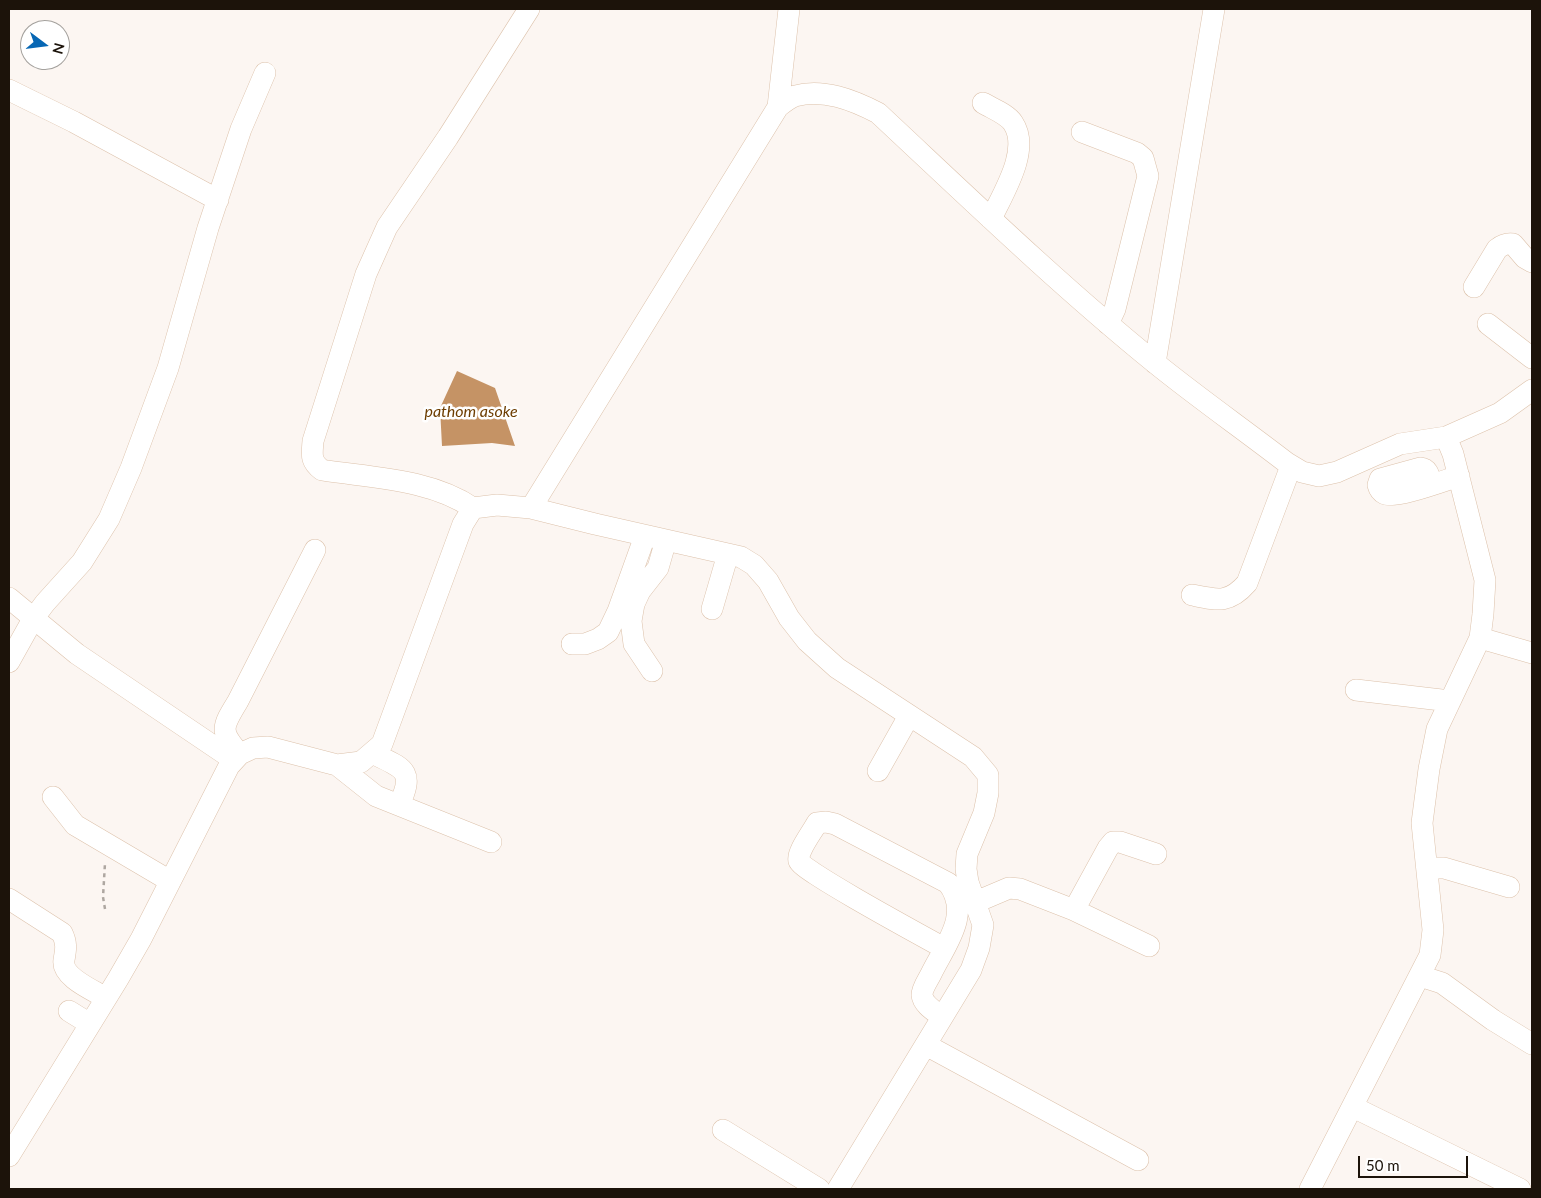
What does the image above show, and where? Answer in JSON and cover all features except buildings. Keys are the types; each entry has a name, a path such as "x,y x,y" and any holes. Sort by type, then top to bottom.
{"street":[{"path":"529,9 448,137 387,227 366,274 312,441 312,456 315,465 322,470 417,484 458,498 473,508 498,505 531,508 741,557 754,565 768,582 789,618 807,641 837,668 973,757 988,775 988,793 984,813 967,854 966,869 968,882 983,925 971,970 838,1189"},
{"path":"531,508 778,106 789,9"},
{"path":"1155,363 1214,9"},
{"path":"9,662 33,619 82,562 109,519 131,468 168,368 241,129 265,73"},
{"path":"9,90 74,122 218,200"},
{"path":"778,106 794,96 816,94 840,96 878,113 991,219 1108,324 1155,363 1291,466 1302,472 1319,476 1337,472 1400,444 1446,437 1500,413 1532,390"},
{"path":"983,103 1008,118 1014,124 1020,146 1016,163 991,219"},
{"path":"1082,132 1137,153 1143,158 1148,176 1115,309 1108,324"},
{"path":"1474,287 1496,249 1507,243 1513,244 1525,258 1532,262"},
{"path":"1488,324 1532,358"},
{"path":"1310,1189 1430,955 1433,930 1422,823 1429,769 1437,729 1480,638 1483,614 1484,580 1454,454 1446,437"},
{"path":"1192,595 1219,600 1230,598 1247,583 1291,466"},
{"path":"1432,484 1459,476"},
{"path":"9,1156 15,1134 90,1024 141,939 229,766 237,757 253,748 268,747 337,765 361,762 382,744 463,524 473,508"},
{"path":"572,644 585,644 598,639 608,632 618,611 645,536"},
{"path":"652,671 634,644 631,621 634,604 640,591 658,568 666,540"},
{"path":"237,757 224,729 314,550"},
{"path":"712,609 728,554"},
{"path":"9,598 77,654 237,757"},
{"path":"1480,638 1532,653"},
{"path":"1356,690 1450,701"},
{"path":"878,771 909,716"},
{"path":"372,753 398,766 404,772 407,779 406,789 399,805"},
{"path":"337,765 376,796 491,842"},
{"path":"53,797 74,825 170,882"},
{"path":"942,1017 925,1003 922,995 924,987 944,948 956,924 959,910 956,895 948,883 835,824 826,822 817,824 799,854 798,860 802,865 831,884 944,948"},
{"path":"1074,910 1113,842 1120,842 1156,854"},
{"path":"1427,868 1444,868 1509,887"},
{"path":"976,902 1008,888 1020,889 1074,910 1148,946"},
{"path":"9,899 62,933 66,940 64,970 72,978 106,998"},
{"path":"1420,976 1442,983 1493,1020 1532,1044"},
{"path":"69,1011 90,1024"},
{"path":"926,1045 1138,1160"},
{"path":"1353,1107 1520,1189"},
{"path":"723,1130 820,1189"}],"path":[{"path":"105,908 104,874 108,844"}],"water":[{"name":"pathom asoke","path":"457,371 495,388 515,446 492,443 442,446 440,408"}]}
